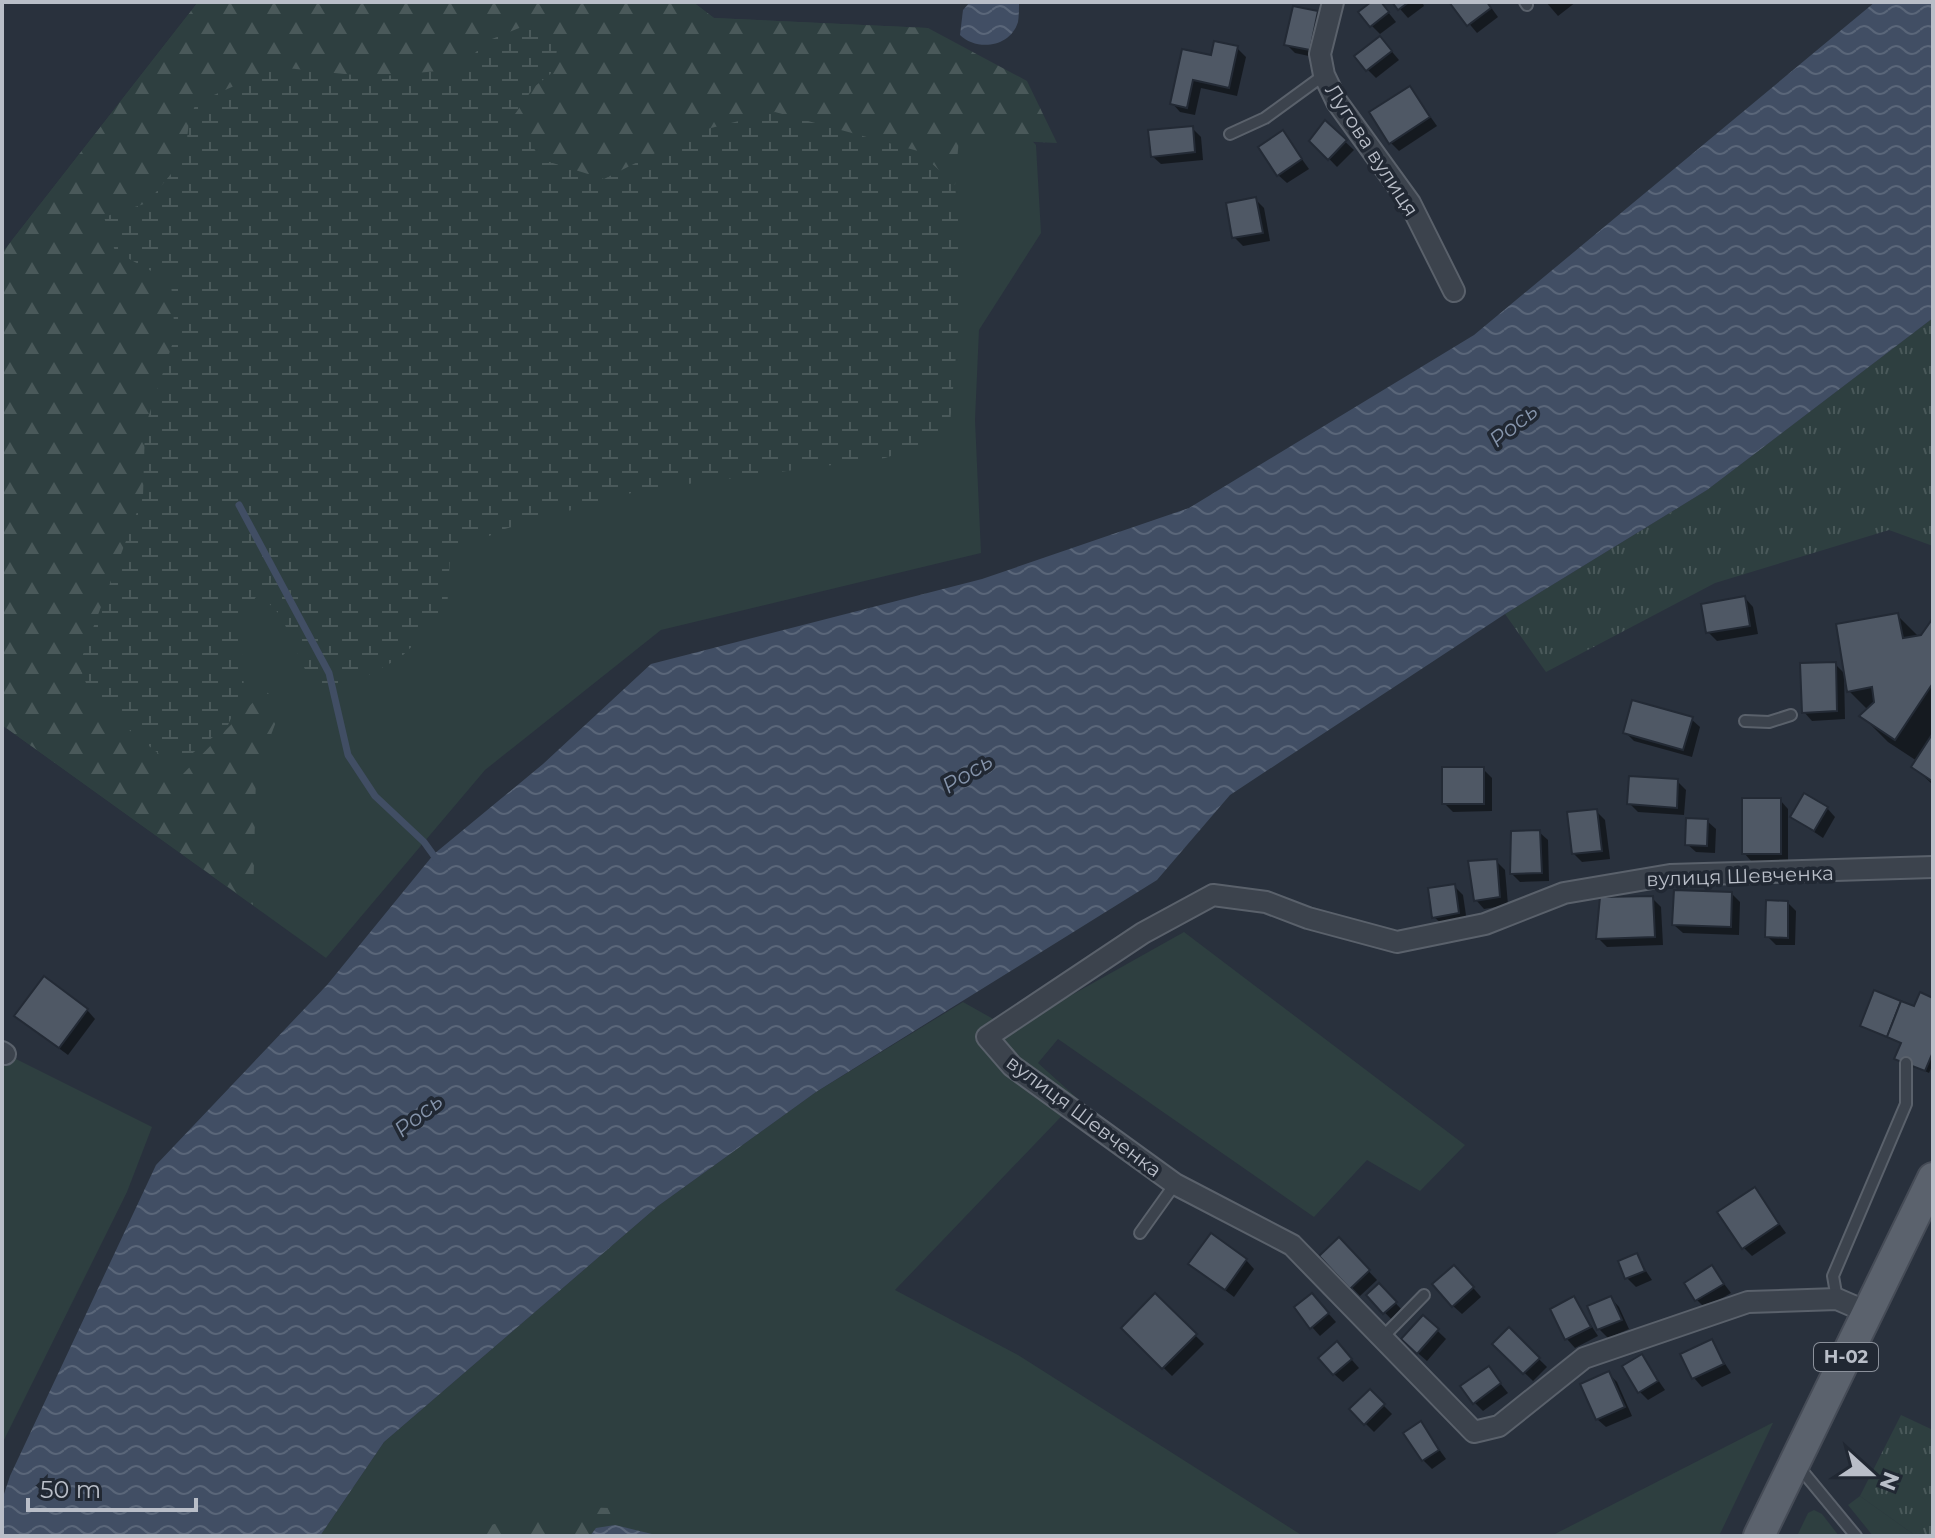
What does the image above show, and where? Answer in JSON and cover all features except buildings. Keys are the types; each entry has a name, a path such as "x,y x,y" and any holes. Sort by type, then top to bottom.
{"main road":[{"name":"Н-02","path":"1759,1536 1933,1178"}],"street":[{"name":"Лугова вулиця","path":"1333,2 1320,54 1324,75 1337,102 1410,203 1454,291"},
{"name":"вулиця Шевченка","path":"1867,1312 1837,1299 1748,1302 1584,1358 1499,1426 1474,1432 1380,1339 1292,1245 1175,1184 1012,1066 987,1037 1143,933 1213,895 1266,902 1308,918 1397,942 1485,924 1564,893 1670,875 1933,867"}],"lane":[{"path":"1230,134 1265,118 1324,75"},
{"path":"1745,721 1769,722 1791,715"},
{"path":"1837,1299 1833,1276 1906,1104 1906,1063"},
{"path":"1140,1233 1175,1184"},
{"path":"1380,1339 1424,1295"},
{"path":"1795,1462 1856,1536"}],"green space":[{"path":"198,2 693,2 714,18 928,28 1036,145 1041,233 979,330 975,420 981,553 661,630 485,770 326,958 2,725 2,253"},
{"path":"198,2 693,2 714,18 928,28 1027,81 1057,143 959,138 955,185 918,151 659,206 395,281 159,754 181,776 266,689 279,714 256,774 253,905 2,725 2,253"},
{"path":"529,24 557,49 554,71 534,87 515,114 540,159 604,179 699,131 775,112 918,151 955,185 963,273 949,436 885,458 642,490 501,530 450,556 447,612 400,658 344,688 313,687 281,616 259,593 240,618 244,689 228,725 184,760 159,754 93,701 79,665 143,496 145,427 175,336 171,282 115,251 104,217 147,203 185,157 189,121 196,103 277,67 373,77 459,69 487,41"},
{"path":"1933,318 1933,546 1889,530 1715,583 1546,672 1505,614 1707,490"},
{"path":"1184,932 1465,1145 1420,1191 1367,1160 1314,1217 1058,1039 1038,1063 1078,1099 895,1290 1018,1355 1303,1536 320,1536 384,1442 658,1206 816,1092 963,1002 1011,1029"},
{"path":"2,1052 152,1127 127,1192 2,1444"},
{"path":"1901,1415 1933,1430 1933,1536 1916,1536 1860,1496"},
{"path":"1772,1423 1719,1536 1551,1536"},
{"path":"1860,1496 1916,1536 1873,1536 1848,1505"},
{"path":"581,1507 608,1508 615,1525 596,1528 590,1536 467,1536 468,1532 511,1519 564,1516"},
{"path":"1814,1510 1822,1514 1839,1536 1797,1536 1808,1513"}],"water":[{"path":"970,2 1019,2 1018,22 1014,31 992,44 983,45 967,40 960,35 963,10"},
{"name":"Рось","path":"1875,2 1933,2 1933,318 1707,490 1505,614 1230,795 1157,880 816,1092 658,1206 384,1442 320,1536 2,1536 2,1500 10,1476 156,1165 327,985 434,854 543,764 651,664 982,579 1189,508 1474,335"},
{"path":"615,1525 660,1536 590,1536 596,1528"}],"waterway":[{"path":"239,505 329,673 348,755 375,796 424,842 437,860"}]}
